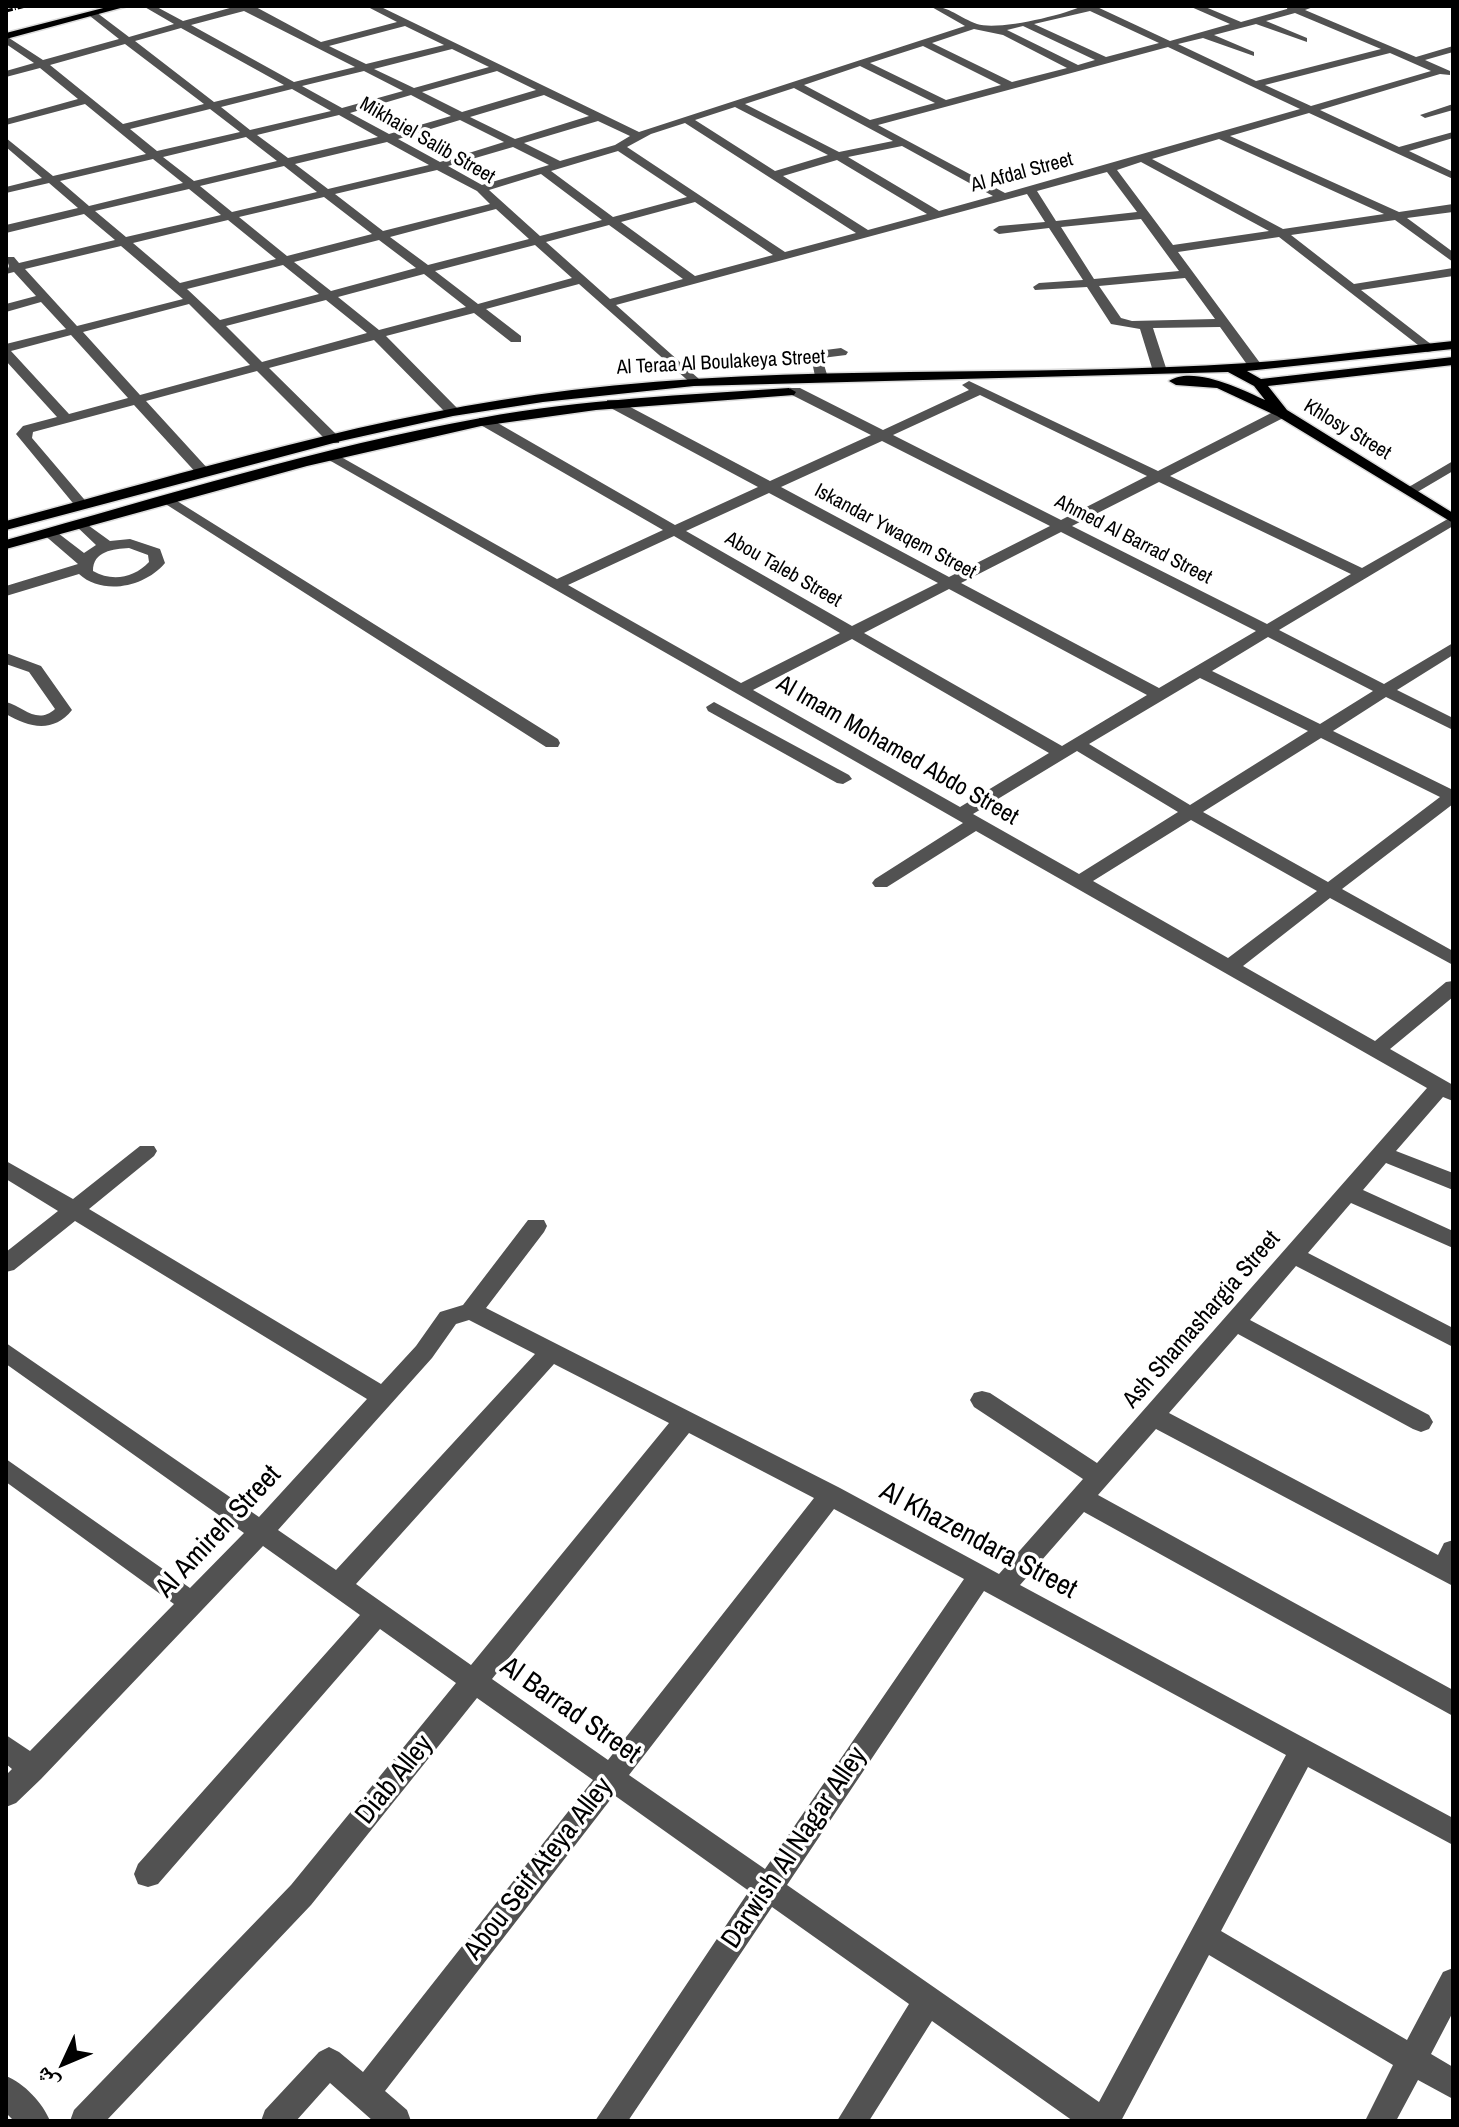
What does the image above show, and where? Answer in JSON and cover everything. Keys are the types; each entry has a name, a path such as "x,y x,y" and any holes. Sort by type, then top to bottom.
{"main road":[{"path":"6,24 75,6"},
{"path":"6,37 123,6"},
{"name":"Al Teraa Al Boulakeya Street","path":"6,526 204,473 484,421 612,403 942,380 1159,368 1256,367 1453,345"},
{"path":"1259,383 1453,361"},
{"name":"Khlosy Street","path":"1230,367 1259,383 1282,413 1453,519"},
{"name":"Al Teraa Al Boulakeya Street","path":"6,545 169,500 453,412 535,398 694,382 821,378 942,380 975,388 1201,381 1234,389 1282,413"}],"street":[{"name":"Mikhaiel Salib Street","path":"148,6 481,189 584,279 694,382"},
{"path":"6,74 245,6 558,165"},
{"path":"371,6 638,136"},
{"path":"939,8 962,6"},
{"path":"1194,6 1238,24"},
{"path":"868,124 1290,8 1311,6"},
{"path":"995,30 1089,7 1453,176"},
{"path":"939,8 974,26 995,30 1074,67"},
{"path":"1290,8 1447,74"},
{"path":"93,14 516,339"},
{"path":"1255,20 1303,40"},
{"path":"320,45 406,23"},
{"path":"1024,23 1103,60"},
{"path":"481,189 619,147 638,136 686,119 974,26"},
{"path":"1203,34 1250,54"},
{"path":"6,37 376,334 453,412"},
{"path":"925,43 1009,85"},
{"path":"122,128 295,88 453,46"},
{"path":"1415,60 1453,49"},
{"path":"1256,84 1391,50"},
{"path":"863,64 944,103"},
{"path":"6,190 340,112 498,68"},
{"name":"Al Afdal Street","path":"609,303 1447,74"},
{"path":"795,84 1002,196"},
{"path":"6,229 388,138 545,91"},
{"path":"6,122 86,100"},
{"path":"736,103 838,156 936,214"},
{"path":"1425,115 1453,107"},
{"path":"12,269 438,166 599,117"},
{"path":"686,119 865,233"},
{"path":"1397,151 1453,135"},
{"path":"1221,136 1397,216 1453,258"},
{"name":"Al Imam Mohamed Abdo Street","path":"6,141 192,300 260,366 332,448 556,585 1447,1090"},
{"path":"774,175 838,156 902,143"},
{"path":"619,147 783,256"},
{"path":"1143,159 1281,233 1427,348"},
{"path":"1110,168 1256,367"},
{"path":"542,170 692,280"},
{"path":"1029,188 1116,321 1145,325 1224,323"},
{"path":"216,325 698,198"},
{"path":"177,288 499,205"},
{"path":"1171,249 1453,208"},
{"path":"999,230 1146,215"},
{"path":"6,256 12,269 45,297 204,473"},
{"path":"1352,288 1453,272"},
{"path":"1039,287 1190,274"},
{"path":"82,505 23,434 28,429 584,279"},
{"path":"6,308 45,297"},
{"path":"66,418 13,369 6,351 192,300"},
{"path":"1145,325 1159,368"},
{"path":"821,378 815,355 841,352"},
{"path":"556,585 880,437 975,388 1362,574"},
{"name":"Ahmed Al Barrad Street","path":"795,391 880,437 1453,725"},
{"name":"Iskandar Ywaqem Street","path":"612,403 1159,695"},
{"path":"740,690 1282,413"},
{"name":"Abou Taleb Street","path":"484,421 852,633 1190,812 1453,959"},
{"path":"1409,491 1453,465"},
{"path":"1433,476 1453,484"},
{"path":"169,500 552,743"},
{"path":"881,883 1069,748 1453,519"},
{"path":"81,524 107,546"},
{"path":"6,591 84,564 107,546 130,543 149,547 158,557 157,563 135,579 112,582 92,577 84,564 49,533"},
{"path":"1079,882 1453,648"},
{"path":"6,658 35,669 64,710 48,721 33,722 6,707"},
{"path":"1200,671 1452,796 1229,967"},
{"path":"714,707 843,779"},
{"path":"744,724 771,707"},
{"path":"1376,1050 1453,987"},
{"name":"Ash Shamashargia Street","path":"991,1582 1081,1498 1382,1153 1447,1090"},
{"path":"6,1264 147,1151"},
{"path":"1382,1153 1453,1182"},
{"path":"6,1169 384,1397"},
{"path":"1348,1192 1453,1240"},
{"path":"471,1311 536,1226"},
{"path":"1293,1255 1453,1338"},
{"name":"Al Amireh Street","path":"6,1794 260,1533 384,1397 448,1318 471,1311"},
{"name":"Al Khazendara Street","path":"471,1311 831,1495 1453,1832"},
{"path":"1235,1322 1421,1422"},
{"name":"Al Barrad Street","path":"6,1352 376,1615 1102,2121"},
{"path":"337,1587 551,1352"},
{"path":"982,1400 1099,1477"},
{"path":"1153,1416 1450,1565"},
{"name":"Diab Alley","path":"85,2121 301,1895 684,1422"},
{"path":"6,1469 193,1604"},
{"name":"Abou Seif Ateya Alley","path":"366,2092 831,1495"},
{"path":"1081,1498 1453,1704"},
{"name":"Darwish Al Nagar Alley","path":"610,2121 767,1889 991,1582"},
{"path":"148,1874 376,1615"},
{"path":"6,1747 32,1770"},
{"path":"1102,2121 1302,1751"},
{"path":"1203,1936 1453,2084"},
{"path":"1380,2121 1453,1982"},
{"path":"852,2121 928,2001"},
{"path":"276,2121 327,2062 366,2092 396,2121"},
{"path":"6,2091 35,2121"}],"railway":[{"path":"6,11 26,6"}]}
